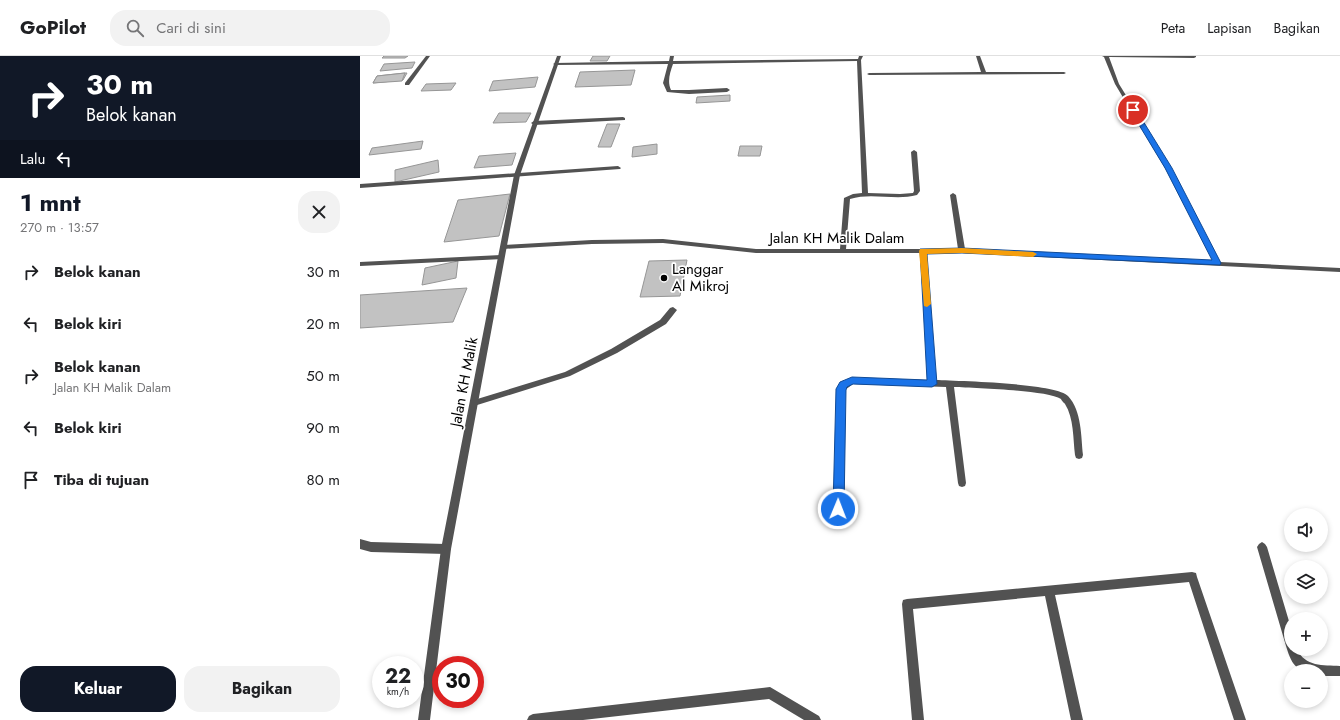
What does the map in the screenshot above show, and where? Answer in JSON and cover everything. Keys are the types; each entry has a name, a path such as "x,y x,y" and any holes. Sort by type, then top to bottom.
{"street":[{"path":"407,84 428,56"},
{"path":"672,56 665,83 666,88 669,91 689,92 727,90"},
{"path":"978,56 984,73"},
{"path":"1194,57 1105,56 1117,84 1168,168 1217,263"},
{"path":"557,60 671,63 860,58 865,195"},
{"name":"Jalan KH Malik","path":"424,720 446,549 517,175 557,60"},
{"path":"869,74 1064,73"},
{"path":"534,123 623,119"},
{"path":"843,251 847,198 852,195 904,196 915,194 917,191 914,152"},
{"path":"360,186 618,168"},
{"path":"953,195 962,251"},
{"name":"Jalan KH Malik Dalam","path":"503,247 592,242 662,241 756,251 962,251 1340,270"},
{"path":"923,251 932,384"},
{"path":"360,264 501,257"},
{"path":"474,403 578,369 614,351 663,322 673,310"},
{"path":"838,509 841,389 844,385 852,381 950,384 1038,390 1058,393 1065,398 1071,406 1079,455"},
{"path":"950,384 962,483"},
{"path":"360,544 371,547 446,549"},
{"path":"1262,548 1284,624"},
{"path":"918,720 907,604 1192,578 1240,720"},
{"path":"1049,591 1077,720"},
{"path":"1294,656 1301,665 1311,669 1340,671"},
{"path":"533,720 770,693 815,720"}],"building":[{"path":"384,56 408,56 405,58 382,58"},
{"path":"593,56 610,56 607,61 590,61"},
{"path":"415,62 412,68 380,71 384,64"},
{"path":"635,70 631,85 575,87 580,72"},
{"path":"405,73 402,81 373,83 377,76"},
{"path":"407,73 403,80 373,83 377,76"},
{"path":"538,77 535,87 489,91 493,81"},
{"path":"456,83 451,90 421,91 426,84"},
{"path":"730,95 730,101 696,103 697,97"},
{"path":"499,113 531,113 526,122 493,123"},
{"path":"607,124 620,124 611,147 598,147"},
{"path":"423,141 421,149 369,155 372,148"},
{"path":"657,144 657,154 632,157 633,147"},
{"path":"740,146 762,146 760,156 738,156"},
{"path":"516,153 512,165 474,168 479,156"},
{"path":"438,160 439,172 395,182 395,170"},
{"path":"510,194 499,236 444,242 458,200"},
{"name":"Langgar Al Mikroj","path":"687,260 680,296 640,297 649,261"},
{"path":"458,261 456,278 422,285 425,268"},
{"path":"467,288 453,322 360,328 360,295"}],"slow traffic":[{"path":"927,304 923,251 1033,254"}],"place":[{"name":"Langgar Al Mikroj","path":"664,278"}],"route":[{"path":"838,509 841,389 844,385 852,381 932,384 923,251 962,251 1217,263 1168,168 1133,110"}]}
